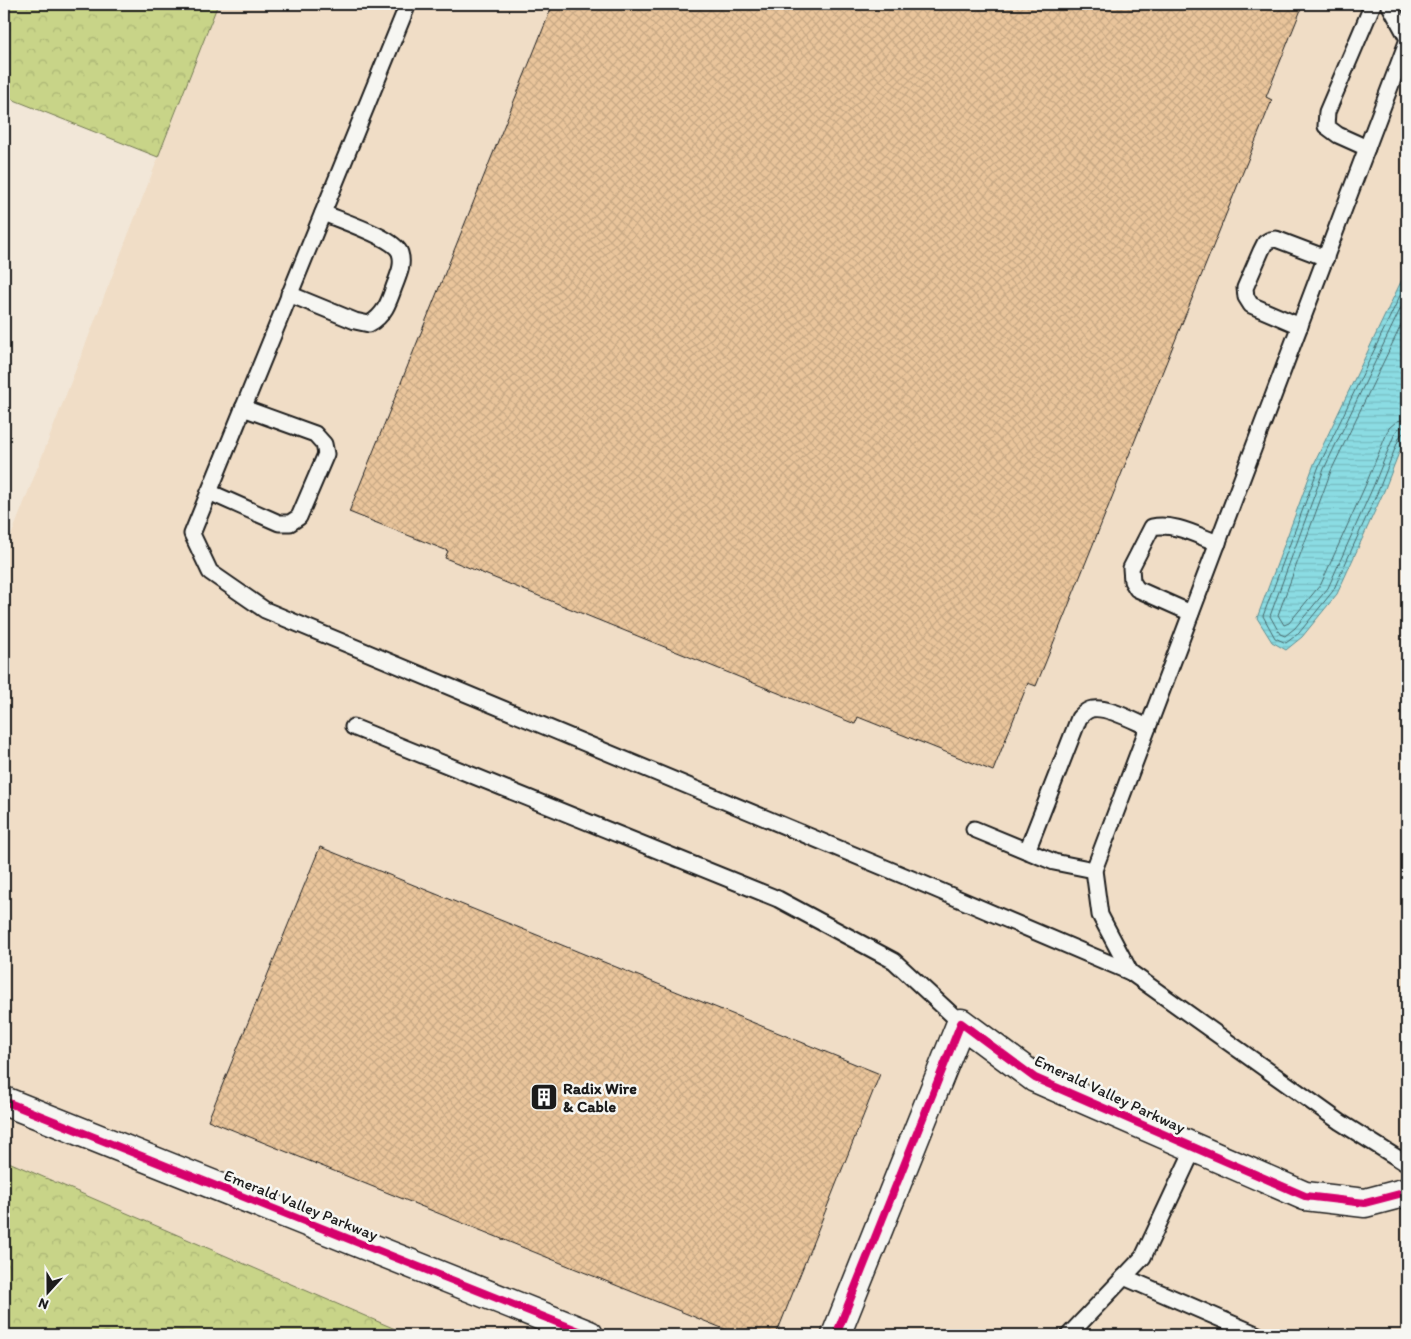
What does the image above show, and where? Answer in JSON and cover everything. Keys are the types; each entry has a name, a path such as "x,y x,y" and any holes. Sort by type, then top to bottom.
{"street":[{"name":"Emerald Valley Parkway","path":"961,1023 1035,1078 1304,1196 1365,1203 1407,1192"},
{"path":"836,1335 961,1023"},
{"name":"Emerald Valley Parkway","path":"4,1100 588,1335"}],"lane":[{"path":"408,4 192,534 210,572 265,610 1130,972 1340,1122 1407,1164"},
{"path":"1367,148 1338,135 1326,126 1327,112 1373,4"},
{"path":"1389,4 1407,37"},
{"path":"1130,972 1100,915 1094,870 1407,42"},
{"path":"290,294 356,321 370,324 378,319 388,304 402,266 400,252 387,240 323,213"},
{"path":"1300,326 1251,305 1246,297 1245,288 1260,250 1270,240 1276,239 1326,258"},
{"path":"209,492 279,522 290,522 299,517 326,454 324,444 314,434 243,408"},
{"path":"1191,613 1137,588 1132,581 1131,568 1152,527 1161,525 1178,528 1218,543"},
{"path":"1027,851 1080,718 1086,712 1093,709 1106,710 1148,727"},
{"path":"353,727 778,900 894,961 961,1023"},
{"path":"974,829 1054,862 1094,870"},
{"path":"1069,1335 1143,1257 1194,1148"},
{"path":"1124,1277 1258,1335"}],"shaded area":[{"path":"218,4 1407,4 1407,1335 409,1335 4,1160 4,554"}],"green space":[{"path":"4,4 218,4 158,157 4,96"},
{"path":"4,1160 409,1335 4,1335"}],"water":[{"path":"1407,269 1407,432 1384,491 1337,594 1302,637 1286,650 1272,642 1257,618 1314,464"}],"building":[{"path":"553,4 1295,4 1302,7 1266,97 1272,100 1036,686 1028,683 993,771 858,717 855,724 445,558 448,551 349,512"},
{"name":"Radix Wire & Cable","path":"320,847 880,1074 776,1335 739,1335 208,1120"}],"cycle path":[{"path":"836,1335 961,1023 1035,1078 1305,1196 1365,1203 1407,1192"},
{"path":"4,1101 589,1335"}],"place":[{"name":"Radix Wire & Cable","path":"544,1097"}]}
